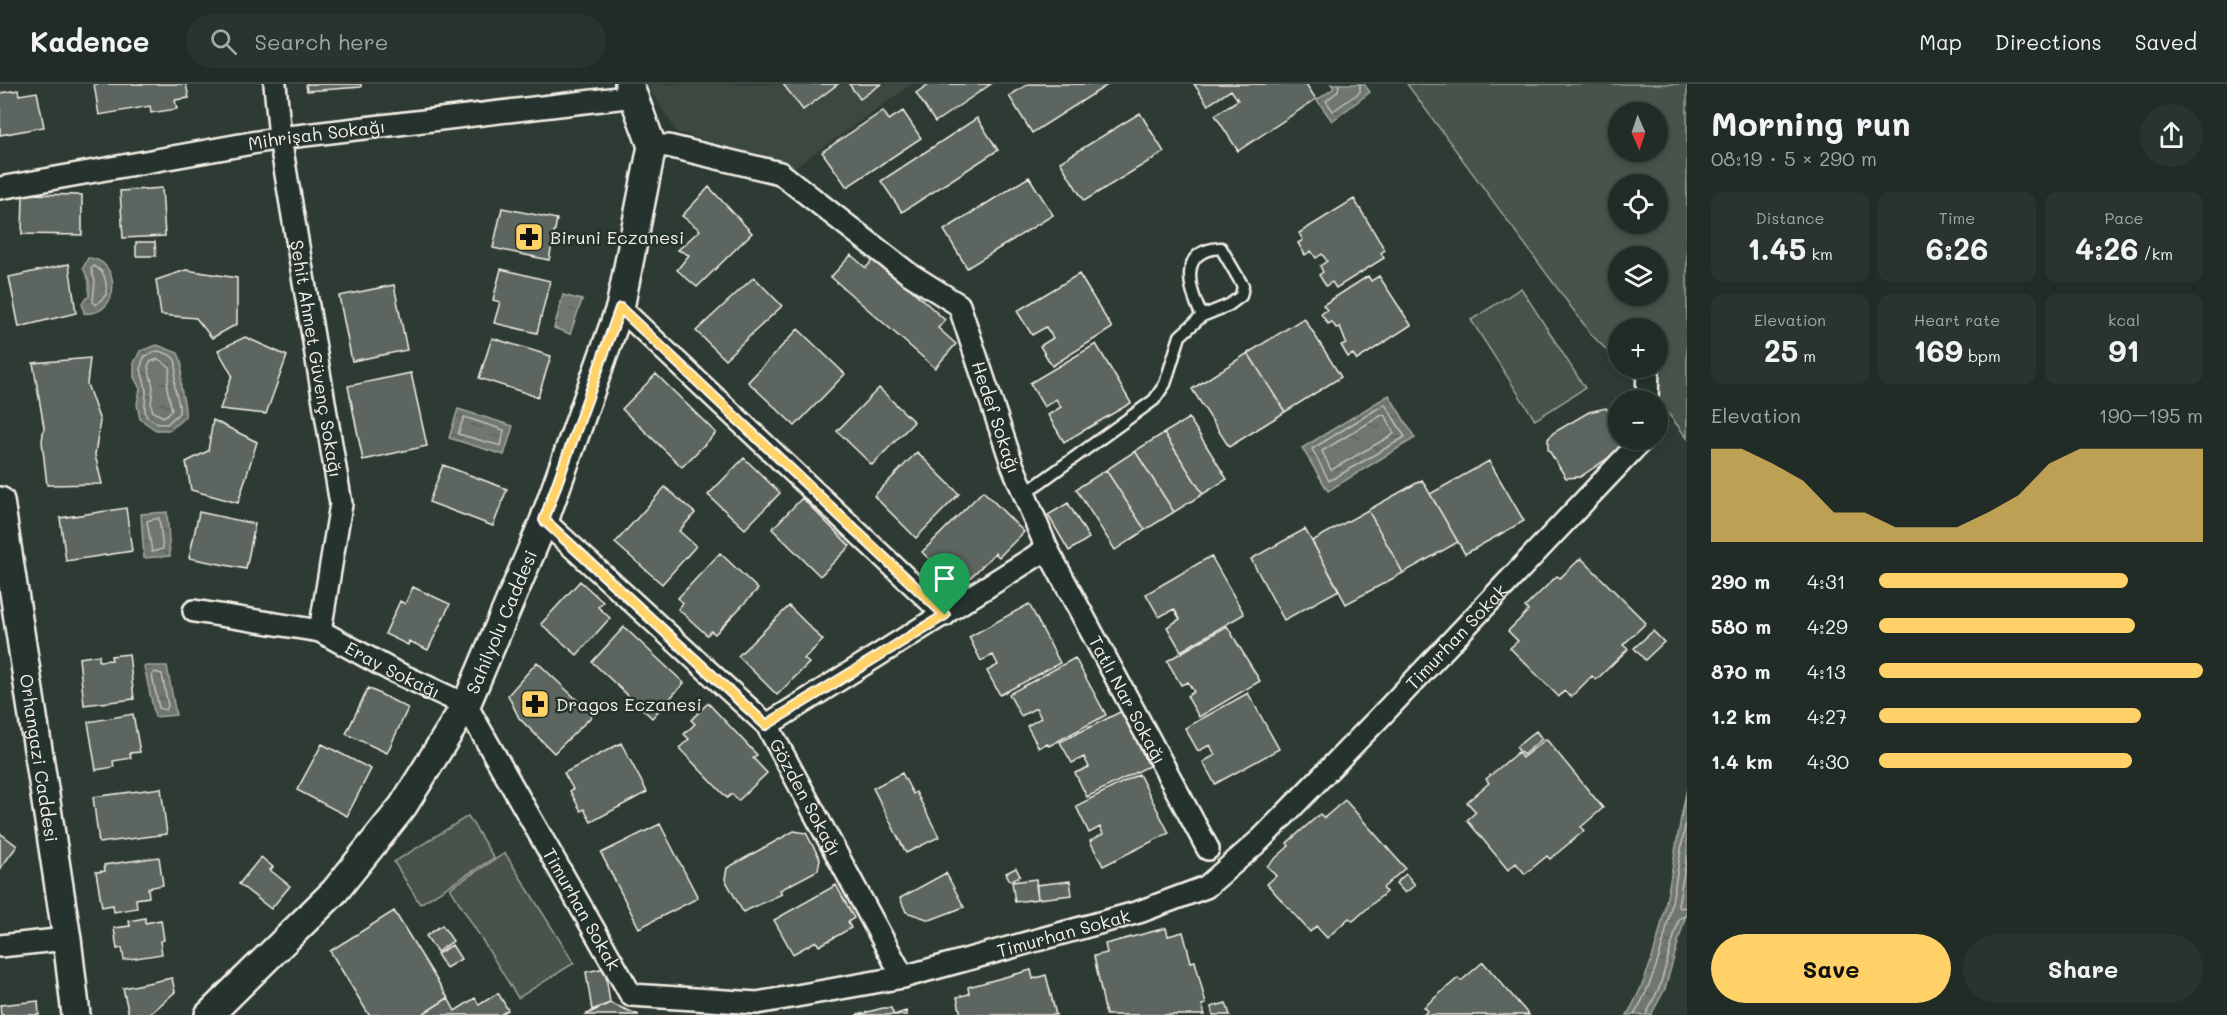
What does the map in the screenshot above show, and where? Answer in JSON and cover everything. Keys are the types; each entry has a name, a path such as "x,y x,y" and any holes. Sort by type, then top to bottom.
{"street":[{"name":"Şehit Ahmet Güvenç Sokağı","path":"275,84 280,138 341,504 320,631"},
{"name":"Mihrişah Sokağı","path":"0,188 280,138 632,90"},
{"name":"Sahilyolu Caddesi","path":"209,1015 335,891 403,806 466,705 544,520 620,308 652,146 632,90"},
{"name":"Hedef Sokağı","path":"652,146 669,146 780,173 908,273 960,305 1024,494 1047,549"},
{"path":"620,308 945,615"},
{"name":"Timurhan Sokak","path":"466,705 631,995 757,1003 903,977 1139,912 1206,886 1260,839 1371,726 1633,450"},
{"name":"Orhangazi Caddesi","path":"0,501 67,939 76,1015"},
{"name":"Gözden Sokağı","path":"544,520 766,725 903,977"},
{"path":"766,725 1047,549"},
{"name":"Tatlı Nar Sokağı","path":"1047,549 1208,849"},
{"name":"Eray Sokağı","path":"194,611 320,631 391,670 466,705"},
{"path":"0,946 67,939"}],"lane":[{"path":"1024,494 1154,400 1166,384 1180,336 1203,316 1229,305 1241,296 1243,286 1221,248 1209,249 1192,263 1189,275 1191,291 1203,316"}],"shaded area":[{"path":"646,84 912,84 794,168 677,132"},
{"path":"1407,84 1687,84 1687,438 1668,413 1668,390 1647,390 1634,378 1668,378 1668,318 1608,318 1608,352 1591,334"},
{"path":"1521,288 1585,388 1535,420 1471,320"},
{"path":"468,816 494,858 420,904 394,862"},
{"path":"505,853 574,963 518,998 450,888"}],"water":[{"path":"1331,84 1364,84 1370,92 1332,121 1317,100 1334,88"},
{"path":"88,258 99,261 107,268 113,287 105,306 96,312 84,313 82,303 89,296 89,281 83,268"},
{"path":"563,295 582,300 570,334 554,328"},
{"path":"157,345 178,353 182,363 181,388 185,417 170,430 156,430 140,419 137,404 140,389 134,377 134,363 140,351"},
{"path":"1389,395 1415,438 1328,491 1302,448"},
{"path":"458,409 513,426 504,455 449,438"},
{"path":"167,512 170,556 144,558 141,514"},
{"path":"144,666 167,666 176,715 155,717"},
{"path":"1687,789 1687,911 1665,989 1651,1015 1627,1015 1651,962 1659,934"}],"building":[{"path":"94,84 186,84 189,98 175,100 177,109 151,113 150,106 99,115"},
{"path":"306,84 361,84 361,87 307,91"},
{"path":"783,84 838,84 803,110"},
{"path":"849,84 881,84 860,99"},
{"path":"929,84 991,84 935,122 916,93"},
{"path":"1028,84 1109,84 1032,133 1009,96"},
{"path":"1194,84 1306,84 1316,99 1238,151 1215,115 1238,100 1231,90 1208,105"},
{"path":"18,90 19,95 37,92 44,127 0,135 0,93"},
{"path":"883,111 889,120 903,111 921,138 847,187 822,152"},
{"path":"1140,113 1164,152 1084,201 1060,162"},
{"path":"977,118 998,150 902,212 881,181"},
{"path":"1029,177 1053,215 967,268 944,230"},
{"path":"709,187 752,233 697,287 677,270 689,255 678,250 700,230 682,216"},
{"path":"162,188 165,236 123,238 120,191"},
{"path":"23,194 82,195 82,235 22,234"},
{"path":"1354,199 1385,250 1381,253 1384,258 1336,288 1332,282 1326,286 1319,275 1323,272 1320,266 1327,261 1322,254 1316,258 1311,251 1305,255 1298,243 1303,240 1299,233"},
{"path":"502,208 557,219 549,260 493,248"},
{"path":"136,242 155,242 156,256 136,256"},
{"path":"851,255 866,268 875,257 945,320 938,328 956,344 935,368 831,277"},
{"path":"69,264 76,313 19,327 9,277"},
{"path":"501,269 550,281 537,333 494,323 500,302 493,300"},
{"path":"186,270 237,278 237,324 212,338 196,318 161,315 156,280"},
{"path":"1079,274 1112,328 1052,366 1040,346 1053,338 1046,327 1032,335 1017,311"},
{"path":"1368,276 1371,281 1379,276 1411,325 1357,360 1353,354 1348,357 1341,345 1346,343 1340,327 1336,328 1332,322 1328,324 1321,314 1327,310 1323,305"},
{"path":"754,277 782,306 725,359 696,331"},
{"path":"394,285 407,350 352,361 339,296"},
{"path":"1304,318 1341,377 1285,412 1248,353"},
{"path":"798,329 845,374 795,426 748,382"},
{"path":"245,337 287,356 266,414 220,409 232,375 218,350"},
{"path":"492,338 551,356 538,397 479,378"},
{"path":"1096,344 1131,403 1064,442 1048,415 1061,407 1056,399 1044,407 1030,383"},
{"path":"1248,353 1285,412 1229,447 1192,389"},
{"path":"90,358 87,384 100,421 95,455 102,484 47,485 42,441 44,427 33,363"},
{"path":"411,373 427,446 363,460 348,386"},
{"path":"656,374 716,433 682,467 622,409"},
{"path":"879,388 914,422 872,465 837,431"},
{"path":"1606,408 1608,411 1608,450 1618,450 1580,477 1566,478 1548,449 1548,439 1553,433 1589,412"},
{"path":"1189,418 1227,479 1203,494 1164,433"},
{"path":"213,420 257,442 238,503 191,490 186,462 208,451"},
{"path":"1164,433 1203,494 1174,512 1135,451"},
{"path":"1135,451 1174,512 1145,530 1106,470"},
{"path":"917,452 959,494 916,538 874,496"},
{"path":"744,458 780,493 745,529 708,495"},
{"path":"1489,461 1524,521 1465,554 1430,494"},
{"path":"443,465 507,489 493,526 429,502"},
{"path":"1106,470 1145,530 1115,550 1076,489"},
{"path":"1422,480 1458,542 1403,573 1368,510"},
{"path":"665,487 695,513 679,531 696,546 662,584 615,543"},
{"path":"983,491 1024,532 999,557 995,553 959,589 922,552"},
{"path":"802,498 850,546 820,576 772,529"},
{"path":"1068,503 1089,538 1069,551 1048,515"},
{"path":"126,508 132,551 66,561 60,518"},
{"path":"1368,510 1403,573 1346,604 1312,541"},
{"path":"199,512 255,524 246,569 189,558"},
{"path":"1305,529 1339,590 1284,620 1251,559"},
{"path":"720,553 758,589 715,634 711,631 707,635 678,609 683,603 678,598"},
{"path":"1211,556 1244,614 1181,651 1167,627 1180,619 1174,609 1159,617 1146,594"},
{"path":"1581,558 1646,623 1623,645 1628,649 1596,680 1592,676 1571,697 1564,691 1559,697 1510,648 1518,641 1508,631 1528,611 1525,607 1557,576 1560,578"},
{"path":"580,581 603,602 598,607 610,618 577,655 541,624"},
{"path":"413,587 450,604 428,650 409,641 408,645 385,634 400,601 405,604"},
{"path":"1029,604 1060,663 1000,695 987,671 998,665 993,655 981,661 969,637"},
{"path":"789,606 823,640 804,659 809,663 777,695 738,656"},
{"path":"1227,626 1260,681 1199,717 1187,696 1194,692 1188,682 1181,685 1167,661"},
{"path":"624,627 684,683 652,718 592,662"},
{"path":"1653,631 1664,642 1645,660 1634,648"},
{"path":"129,654 134,699 84,705 79,658 99,655 99,661 112,660 111,656"},
{"path":"1075,658 1106,715 1049,746 1047,743 1039,748 1027,726 1041,718 1036,708 1021,716 1009,694"},
{"path":"537,662 593,715 554,753 519,718 508,695"},
{"path":"368,688 408,708 387,753 346,734"},
{"path":"1248,693 1279,749 1215,784 1203,762 1215,755 1210,745 1198,751 1185,728"},
{"path":"708,703 757,755 753,758 767,773 738,801 732,794 727,798 679,748 689,739 684,734 695,724 691,720"},
{"path":"1122,711 1149,766 1087,797 1075,773 1089,767 1084,757 1072,763 1060,742"},
{"path":"133,714 140,752 130,753 131,758 113,761 114,767 96,770 88,722"},
{"path":"1536,731 1542,739 1523,755 1516,747"},
{"path":"1546,739 1603,808 1581,827 1584,831 1550,859 1547,856 1525,874 1516,863 1508,870 1467,820 1476,812 1467,802 1489,783 1486,779 1518,752 1522,758"},
{"path":"621,743 647,792 591,822 584,809 581,811 570,791 573,789 564,773"},
{"path":"322,744 371,769 347,816 297,790"},
{"path":"902,773 913,794 916,792 939,837 906,853 873,788"},
{"path":"1139,774 1169,833 1103,866 1090,841 1103,834 1100,827 1089,833 1076,806"},
{"path":"161,788 167,834 99,843 93,797"},
{"path":"1345,800 1405,868 1383,888 1386,892 1353,921 1349,918 1327,938 1316,926 1310,932 1267,884 1276,876 1267,866 1289,846 1287,843 1320,814 1324,818"},
{"path":"660,824 698,898 639,928 601,853"},
{"path":"794,831 806,833 820,859 818,870 780,890 782,894 743,912 725,879 727,868"},
{"path":"0,833 17,846 0,869"},
{"path":"159,857 163,885 148,888 149,897 136,899 137,908 114,912 113,905 102,907 96,872 105,871 104,865"},
{"path":"261,857 273,867 270,870 290,886 271,909 239,884"},
{"path":"1016,868 1020,876 1010,881 1006,873"},
{"path":"946,873 964,907 930,920 906,912 900,898"},
{"path":"1406,874 1415,885 1405,893 1396,883"},
{"path":"1036,879 1038,899 1015,902 1012,882"},
{"path":"1070,881 1072,895 1038,899 1036,885"},
{"path":"836,885 854,918 848,922 851,928 819,946 816,941 793,954 774,920"},
{"path":"394,911 448,998 421,1015 369,1015 330,951"},
{"path":"145,918 145,923 161,920 164,940 160,941 162,954 124,960 122,948 117,949 114,928 130,926 129,921"},
{"path":"442,925 453,941 437,952 426,936"},
{"path":"1166,928 1168,936 1183,932 1191,962 1195,961 1206,1004 1202,1005 1205,1015 1106,1015 1094,956 1107,953 1105,944"},
{"path":"452,945 461,959 446,968 437,954"},
{"path":"1483,962 1529,1015 1423,1015 1428,1011 1424,1007 1458,978 1461,981"},
{"path":"605,968 610,1003 592,1010 586,972"},
{"path":"1031,970 1033,979 1046,975 1056,1015 961,1015 957,997 969,994 968,987"},
{"path":"172,978 175,992 149,1015 129,1015 123,988"},
{"path":"498,993 508,1010 500,1015 421,1015 448,998 455,1011 475,998 479,1005"},
{"path":"38,1001 39,1015 1,1015 0,1005"},
{"path":"610,1003 639,1015 585,1015"},
{"path":"1226,1003 1230,1015 1213,1015 1211,1007"},
{"path":"891,1008 894,1015 856,1015"},
{"path":"906,1011 907,1015 894,1015"}],"place":[{"name":"Biruni Eczanesi","path":"529,237"},
{"name":"Dragos Eczanesi","path":"535,704"}],"route":[{"path":"620,308 945,615 766,725 544,520 620,308"}]}
